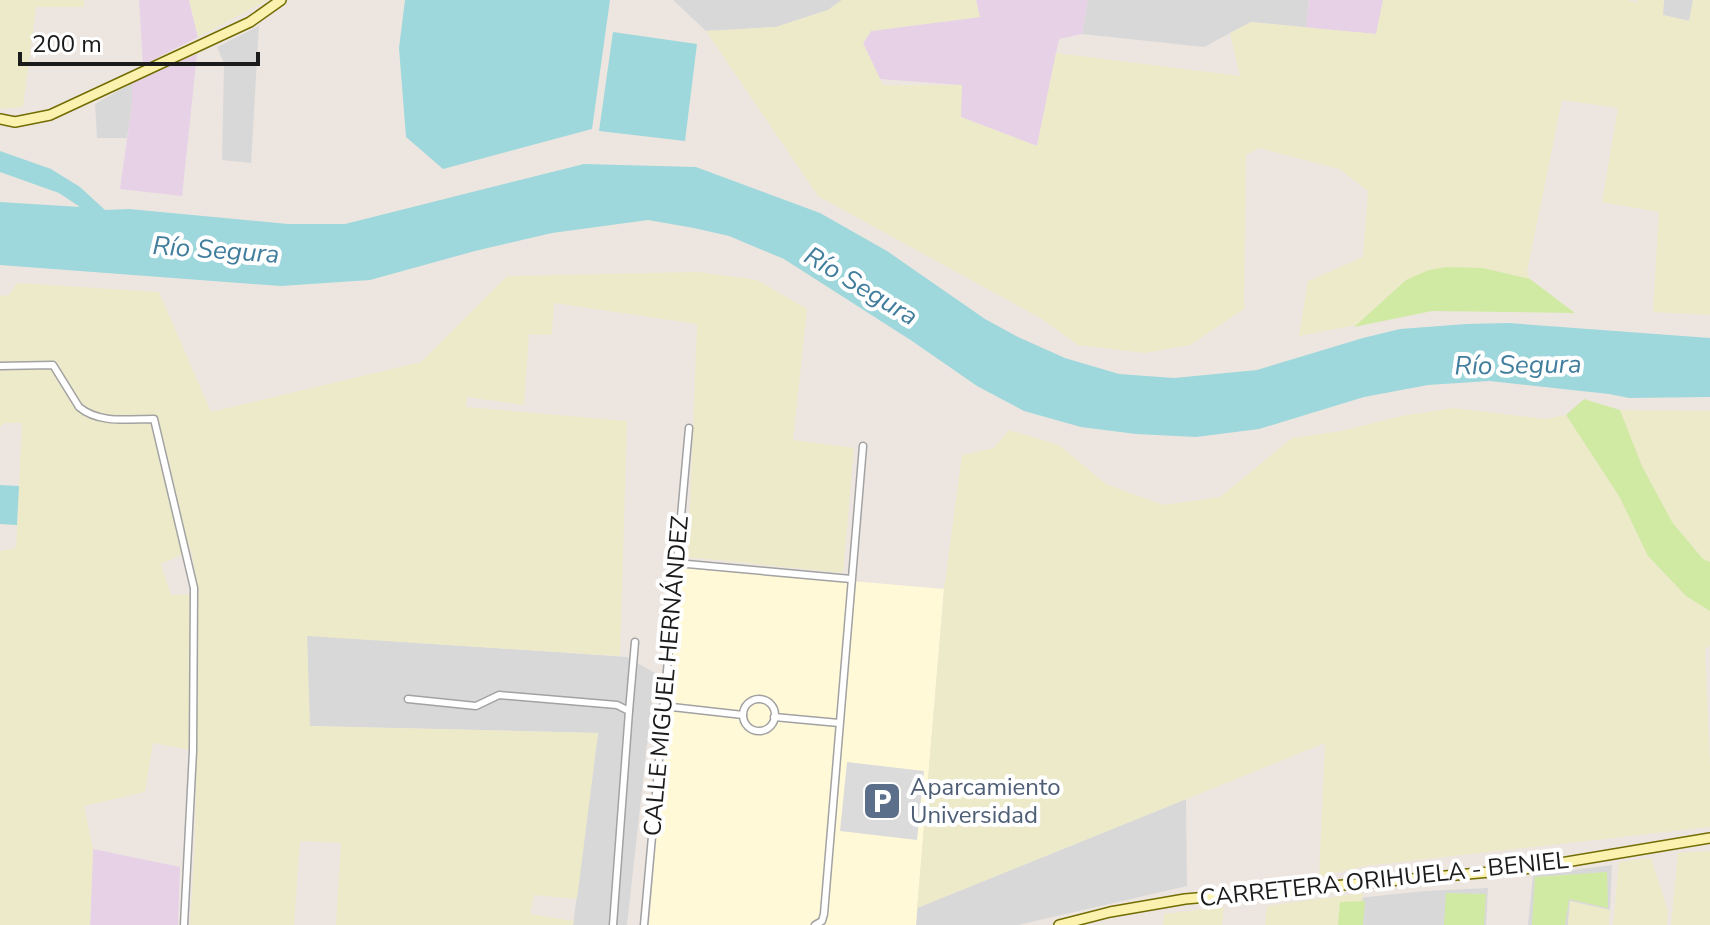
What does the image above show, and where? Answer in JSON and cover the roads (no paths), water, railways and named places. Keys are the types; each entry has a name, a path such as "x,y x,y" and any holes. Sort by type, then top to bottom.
{"main road":[{"path":"0,119 15,122 50,115 250,22 281,0"},
{"name":"CARRETERA ORIHUELA - BENIEL","path":"1059,925 1110,912 1185,899 1524,869 1710,838"}],"street":[{"path":"0,366 53,365 85,412 99,418 154,419 194,588 193,751 184,925"},
{"name":"CALLE MIGUEL HERNÁNDEZ","path":"644,925 689,428"},
{"path":"815,925 822,921 824,914 863,446"},
{"path":"676,563 851,579"},
{"path":"613,925 635,642"},
{"path":"408,699 476,706 499,695 617,705 629,711"},
{"path":"760,699 769,703 774,717 766,729 755,730 746,725 743,715 746,705 760,699"},
{"path":"663,706 743,715"},
{"path":"774,717 839,723"}],"water":[{"path":"405,0 610,0 592,129 443,169 406,137 399,48"},
{"path":"613,32 697,44 685,141 599,131"},
{"name":"Río Segura","path":"0,151 51,169 80,187 105,210 129,209 288,224 345,224 584,164 696,167 820,213 887,251 985,319 1018,337 1065,358 1119,374 1174,378 1257,370 1400,329 1508,323 1710,338 1710,397 1629,398 1489,381 1428,385 1364,397 1259,429 1196,437 1081,427 1024,411 977,386 784,259 729,236 648,220 552,233 370,280 281,286 0,265 0,202 80,207 59,193 0,172"},
{"path":"0,485 19,486 17,525 0,524"}],"place":[{"name":"Aparcamiento Universidad","path":"882,801"}]}
